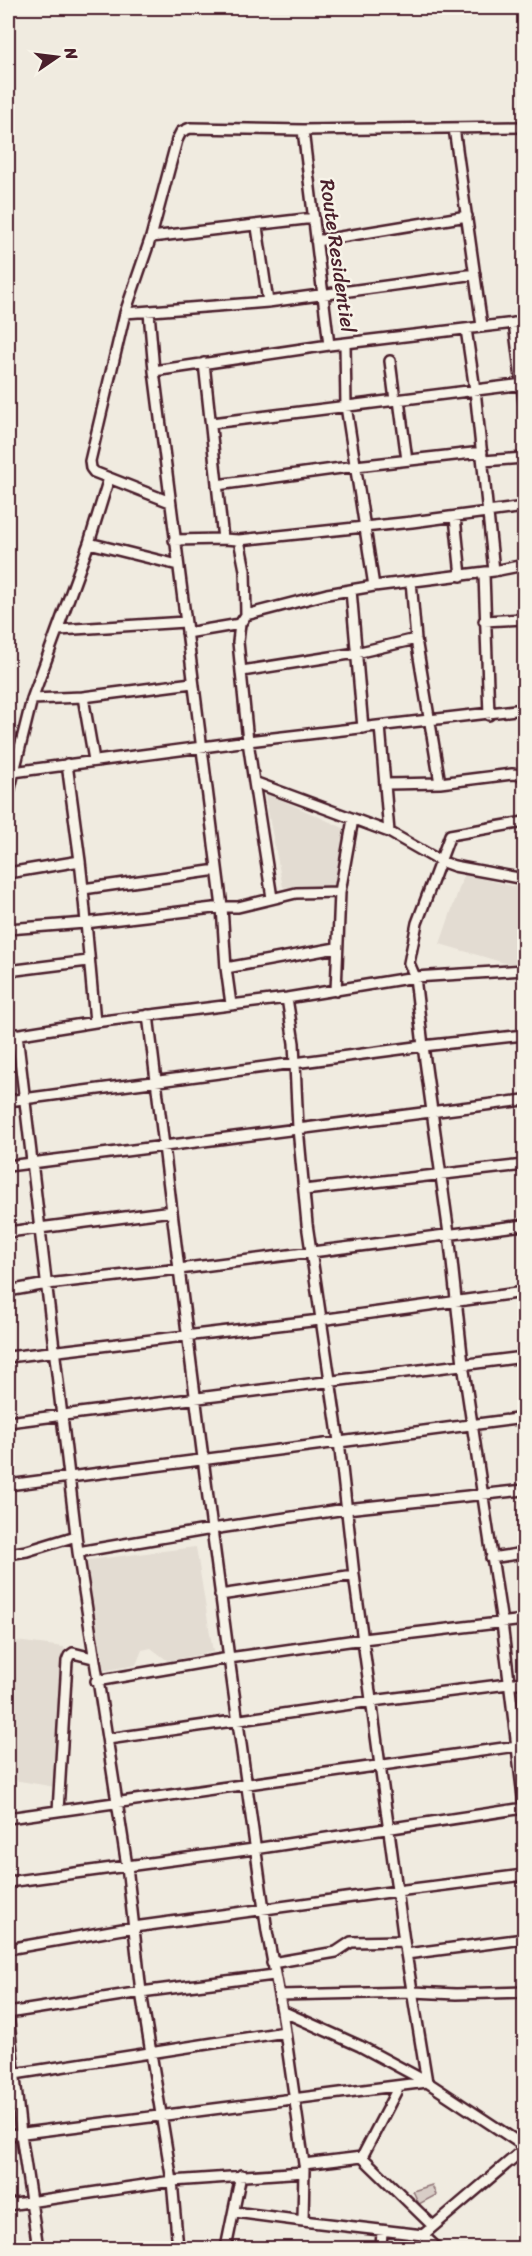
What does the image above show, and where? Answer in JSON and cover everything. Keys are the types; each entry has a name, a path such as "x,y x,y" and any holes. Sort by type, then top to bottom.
{"street":[{"path":"170,502 94,472 90,461 125,312 151,237 177,140 182,132 190,128 303,130 525,127"},
{"path":"454,128 482,326"},
{"name":"Route Residentiel","path":"303,130 329,345 520,322"},
{"path":"316,241 467,216"},
{"path":"151,237 314,218"},
{"path":"257,226 268,302"},
{"path":"125,312 268,302 475,274"},
{"path":"149,312 174,540 222,907 231,1004"},
{"path":"520,322 525,402"},
{"path":"466,329 483,456 494,571"},
{"path":"345,344 346,406 374,586"},
{"path":"154,371 329,345"},
{"path":"390,360 407,460"},
{"path":"204,363 223,539"},
{"path":"212,423 523,384"},
{"path":"217,485 407,460 483,456 525,458"},
{"path":"8,796 32,699 89,543 109,478"},
{"path":"174,540 238,540 455,517 525,507"},
{"path":"455,517 461,576"},
{"path":"238,540 245,570 246,615 240,624 238,642 248,741 272,898"},
{"path":"89,543 178,565"},
{"path":"246,615 327,594 411,581 484,574 525,566"},
{"path":"484,574 489,715"},
{"path":"411,581 416,639 440,783"},
{"path":"351,590 363,728"},
{"path":"484,621 525,619"},
{"path":"58,630 185,622"},
{"path":"187,633 240,624"},
{"path":"242,671 356,653 416,639"},
{"path":"32,699 82,697 192,683"},
{"path":"82,697 94,760"},
{"path":"13,772 248,741 489,715 525,709"},
{"path":"380,726 387,784 389,831"},
{"path":"67,764 80,861 95,1022"},
{"path":"387,784 440,783 512,774 525,775"},
{"path":"254,782 389,831 440,861 454,866 525,879"},
{"path":"336,991 340,892 353,819"},
{"path":"8,1882 254,1849 525,1807 521,1746 508,1684 502,1623 463,1364 449,1234 431,1113 415,977 409,966 417,923 450,835 525,822"},
{"path":"8,873 80,861"},
{"path":"83,889 217,870"},
{"path":"8,929 238,907 309,892 340,892"},
{"path":"226,968 336,948"},
{"path":"8,972 88,961"},
{"path":"178,2248 172,2181 141,1992 127,1866 108,1739 96,1681 78,1552 24,1099 12,1035 231,1004 287,999 415,977 525,970"},
{"path":"287,999 294,1043 303,1190 311,1253 339,1441 354,1575 397,1891 427,2082"},
{"path":"148,1015 202,1461 254,1849 282,2011 304,2168 303,2221"},
{"path":"8,1101 423,1046 525,1035"},
{"path":"8,1166 525,1100"},
{"path":"303,1190 525,1166"},
{"path":"8,1232 172,1211"},
{"path":"8,1291 47,1284 525,1225"},
{"path":"8,1357 320,1320 525,1292"},
{"path":"8,1422 525,1357"},
{"path":"8,1485 525,1418"},
{"path":"78,1552 346,1509 525,1490"},
{"path":"8,1554 27,1551 76,1536"},
{"path":"491,1558 525,1553"},
{"path":"220,1595 354,1575"},
{"path":"96,1681 363,1638 525,1620"},
{"path":"57,1811 67,1661 73,1653 93,1658"},
{"path":"108,1739 372,1701 525,1682"},
{"path":"8,1818 521,1746"},
{"path":"8,1949 134,1927 525,1875"},
{"path":"406,1954 525,1939"},
{"path":"272,1963 336,1952 351,1942 404,1941"},
{"path":"38,2248 11,2075 8,2013 141,1992 274,1975"},
{"path":"279,1995 525,1992"},
{"path":"282,2011 360,2046 427,2082 523,2152 423,2235"},
{"path":"11,2075 285,2032"},
{"path":"8,2135 427,2082"},
{"path":"362,2157 399,2086"},
{"path":"8,2205 172,2181 304,2168 362,2157"},
{"path":"362,2157 434,2226"},
{"path":"226,2248 241,2175"},
{"path":"235,2212 423,2235 437,2248"},
{"path":"381,2248 382,2231"}],"shaded area":[{"path":"264,792 350,831 338,890 283,887"},
{"path":"464,874 524,889 515,966 440,944"},
{"path":"196,1547 213,1652 168,1661 151,1648 142,1650 136,1665 97,1672 80,1561"},
{"path":"8,1640 64,1647 66,1655 55,1787 8,1779"},
{"path":"432,2185 436,2195 419,2204 413,2191"}]}
